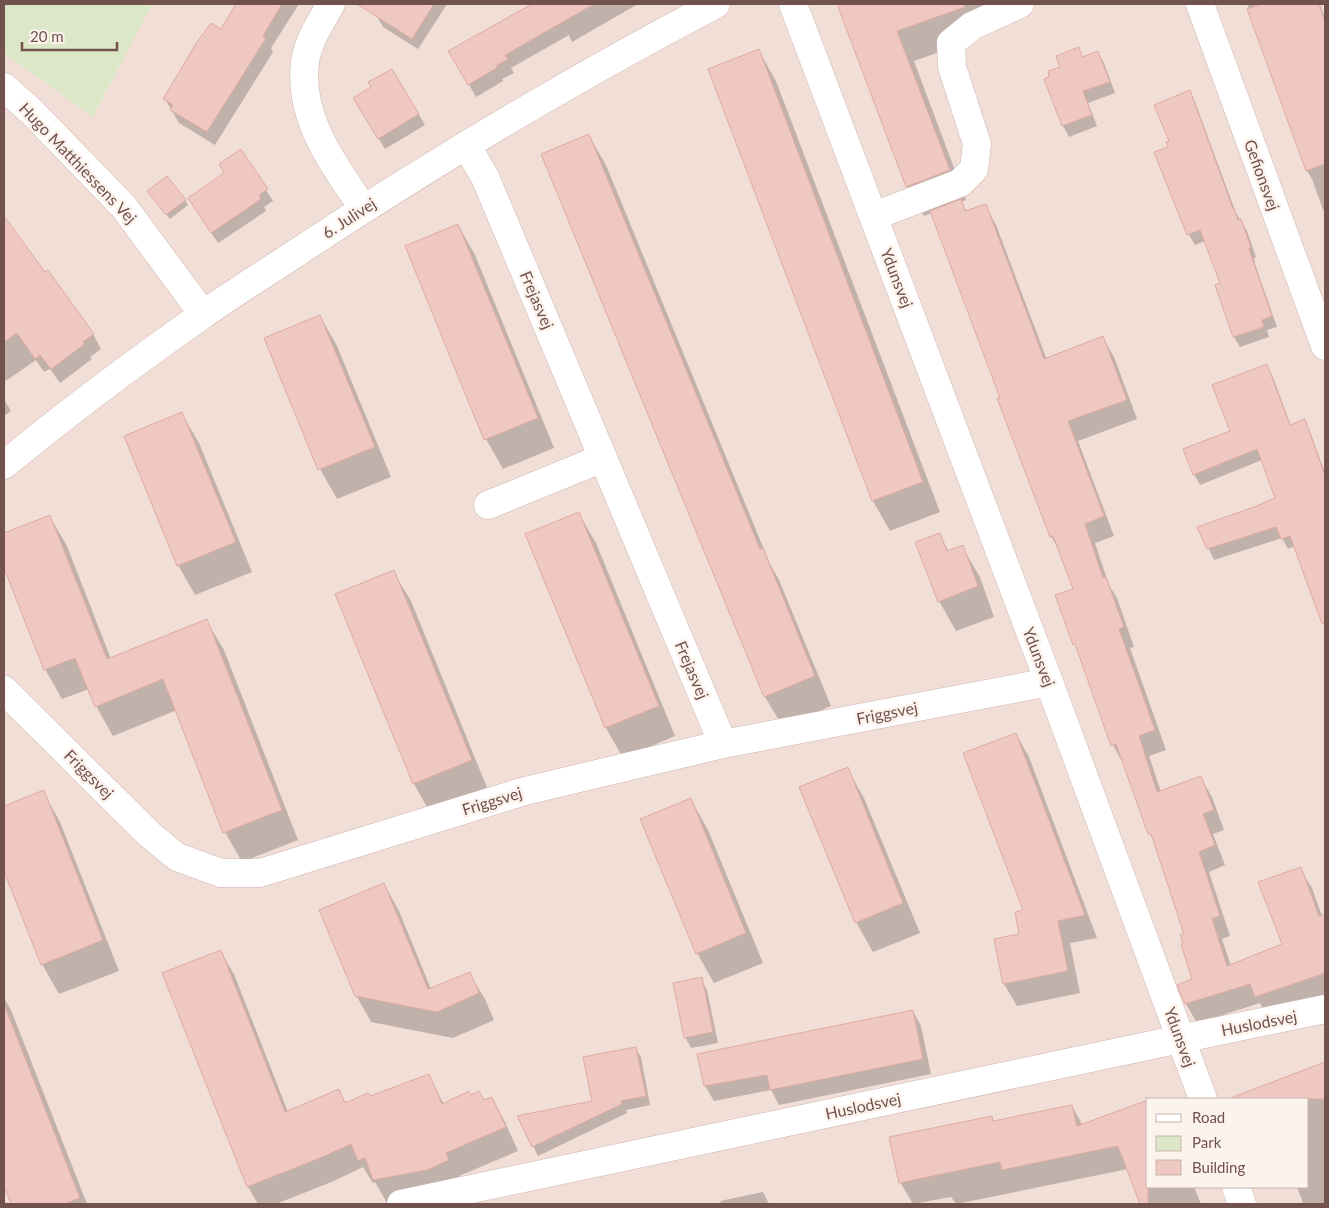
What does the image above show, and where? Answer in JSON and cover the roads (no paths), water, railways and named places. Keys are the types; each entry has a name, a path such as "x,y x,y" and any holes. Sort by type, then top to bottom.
{"street":[{"path":"331,4 315,32 305,62 306,99 319,139 363,208"},
{"name":"6. Julivej","path":"4,465 202,314 363,208 632,48 716,4"},
{"name":"Ydunsvej","path":"792,4 874,216 1049,682 1203,1098"},
{"path":"874,216 960,183 974,169 978,144 952,67 951,43 972,26 1020,4"},
{"name":"Gefionsvej","path":"1200,4 1325,346"},
{"name":"Hugo Matthiessens Vej","path":"4,87 32,112 124,207 202,314"},
{"name":"Frejasvej","path":"466,145 486,177 723,744"},
{"path":"488,505 603,458"},
{"name":"Friggsvej","path":"4,690 149,834 177,857 222,872 260,873 525,791 723,744 1049,682"},
{"name":"Huslodsvej","path":"401,1204 1325,1009"},
{"path":"1236,1188 1242,1204"}]}
